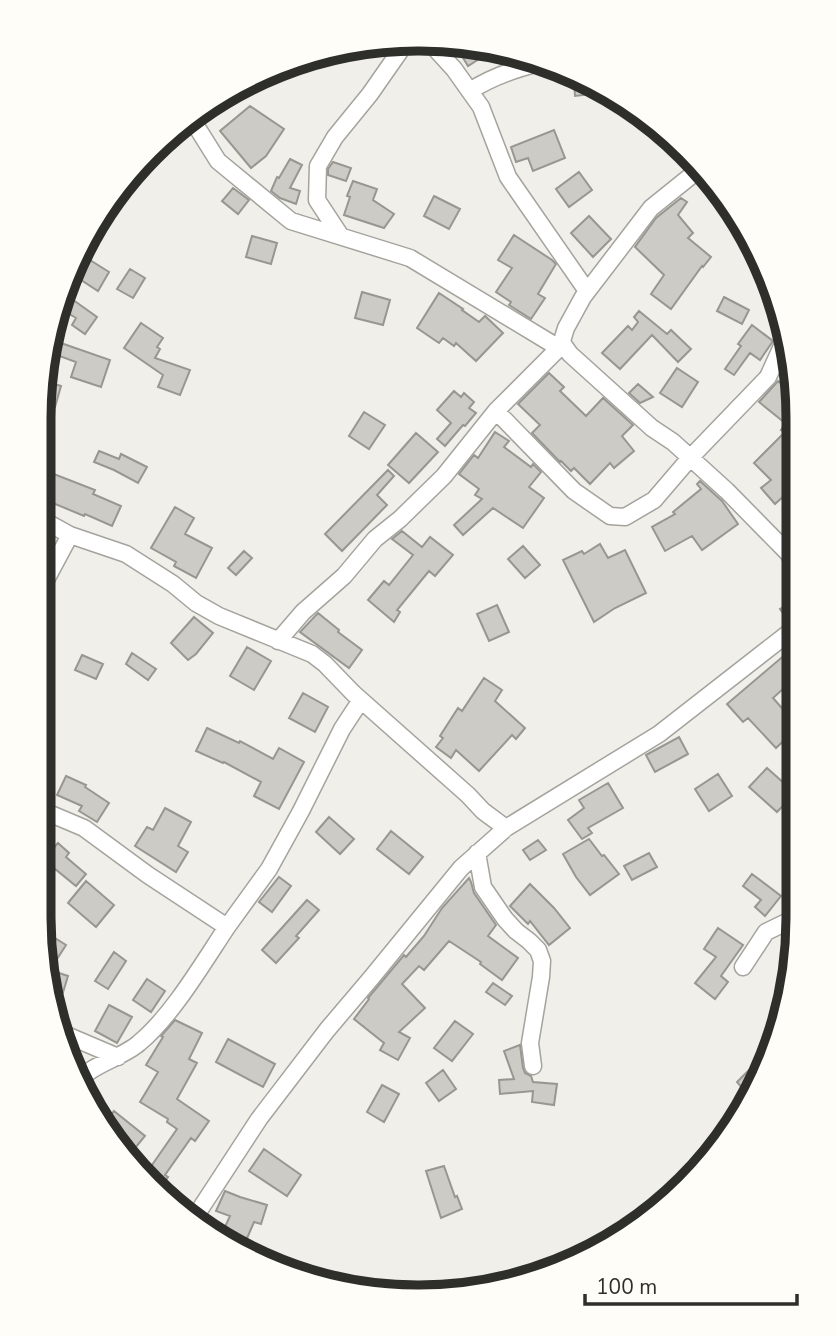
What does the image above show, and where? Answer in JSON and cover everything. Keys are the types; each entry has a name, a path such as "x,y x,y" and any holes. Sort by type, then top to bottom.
{"street":[{"path":"340,235 317,200 318,166 335,137 399,52"},
{"path":"438,52 481,107 508,177 587,291"},
{"path":"470,91 505,73 527,67"},
{"path":"196,126 218,161 291,221 411,258 561,346 727,491 786,552"},
{"path":"278,641 303,612 344,576 375,539 444,476 496,411 561,346 566,328 587,291 651,208 693,174"},
{"path":"496,411 574,491 610,516 625,517 654,500 690,458 768,377 780,353"},
{"path":"51,525 70,535 126,554 219,616 312,654 506,828"},
{"path":"51,570 70,535"},
{"path":"199,1212 259,1119 327,1030 461,868 506,828 659,734 786,635"},
{"path":"86,1073 139,1044 168,1013 269,869 342,729 361,700"},
{"path":"51,814 84,828 148,875 227,927"},
{"path":"477,853 483,887 505,919 538,950 542,961 530,1043 533,1066"},
{"path":"743,967 766,933 786,923"},
{"path":"70,1037 118,1057"}],"building":[{"path":"460,53 477,56 479,59 468,66"},
{"path":"574,86 591,94 575,96"},
{"path":"250,106 284,129 266,156 251,168 220,131"},
{"path":"554,130 565,158 533,171 528,158 516,162 511,147"},
{"path":"290,159 302,165 290,188 300,191 296,204 271,191"},
{"path":"333,162 351,168 346,181 328,175 328,169"},
{"path":"579,172 592,190 569,207 556,189"},
{"path":"353,181 377,189 373,200 394,214 384,228 344,215"},
{"path":"233,188 249,200 238,214 222,201"},
{"path":"434,196 460,209 449,229 424,216"},
{"path":"681,198 687,202 678,215 693,233 688,238 711,257 671,309 651,294 664,275 635,247 656,218"},
{"path":"589,216 611,239 593,257 571,233"},
{"path":"514,235 556,264 538,294 545,298 531,319 509,305 511,302 496,292 512,268 498,260"},
{"path":"252,236 277,243 271,264 246,257"},
{"path":"90,260 109,272 98,291 79,279"},
{"path":"130,269 145,278 133,298 117,289"},
{"path":"362,292 390,300 383,325 355,318"},
{"path":"439,293 479,322 485,316 503,333 476,361 456,343 454,346 443,338 439,343 417,328"},
{"path":"724,297 749,310 742,324 717,311"},
{"path":"71,298 97,317 85,334 72,325 76,318 66,312"},
{"path":"639,311 667,334 671,330 691,349 678,362 652,335 620,369 602,353 628,326 632,330 638,322 634,317"},
{"path":"141,323 163,338 157,347 160,349 155,358 190,370 180,395 158,387 163,375 124,348"},
{"path":"752,325 773,341 760,360 750,353 734,375 725,369"},
{"path":"59,342 110,360 101,387 71,377 76,362 57,355"},
{"path":"677,368 698,382 682,407 660,393"},
{"path":"549,373 564,387 560,391 586,416 603,398 633,425 622,436 634,451 614,468 610,463 590,484 574,468 571,471 560,462 532,433 540,425 518,404"},
{"path":"778,381 784,386 786,418 786,494 775,504 761,488 771,480 754,463 785,432 781,430 785,423 759,402"},
{"path":"53,384 61,386 55,407 51,406"},
{"path":"638,384 653,397 640,403 629,393"},
{"path":"454,391 461,397 464,393 474,402 469,408 476,413 445,446 437,439 451,423 437,410"},
{"path":"364,412 385,425 369,449 349,436"},
{"path":"495,432 509,441 504,447 531,467 533,464 541,472 529,487 544,498 523,528 493,508 463,535 454,525 482,499 475,495 479,489 459,474 474,455 478,458"},
{"path":"416,433 438,452 409,483 388,465"},
{"path":"99,451 119,459 121,454 147,467 138,483 94,462"},
{"path":"388,470 394,476 377,495 387,505 342,551 325,534"},
{"path":"51,473 95,490 93,494 121,506 112,526 85,514 84,516 51,502"},
{"path":"700,481 722,501 738,524 702,550 692,536 665,551 652,527 675,514 673,512 701,489 697,484"},
{"path":"175,507 194,518 185,534 212,548 196,578 174,566 176,562 151,548"},
{"path":"402,531 422,547 430,537 453,555 435,576 429,571 397,610 400,612 394,622 368,600 384,581 389,585 413,555 392,539"},
{"path":"600,544 608,558 625,550 646,593 594,622 563,560 582,551 584,554"},
{"path":"523,546 540,565 525,578 508,559"},
{"path":"244,551 252,558 236,575 228,568"},
{"path":"497,605 509,632 489,641 477,614"},
{"path":"786,605 786,618 780,609"},
{"path":"318,613 362,650 349,668 300,632"},
{"path":"194,617 213,633 188,660 171,643"},
{"path":"247,647 271,661 254,690 230,676"},
{"path":"132,653 156,669 148,680 126,664"},
{"path":"786,654 786,686 773,698 786,713 786,738 776,748 748,718 743,722 727,704"},
{"path":"82,655 103,664 96,679 75,670"},
{"path":"484,678 502,690 495,701 525,728 516,739 512,735 479,771 456,750 451,758 436,747 458,708 462,711"},
{"path":"303,693 328,707 315,732 289,718"},
{"path":"207,728 239,743 240,741 273,759 279,748 304,762 279,809 254,796 261,782 224,762 196,751"},
{"path":"679,737 688,754 655,772 646,755"},
{"path":"767,768 786,785 786,802 777,812 749,787"},
{"path":"718,774 732,796 709,811 695,789"},
{"path":"66,776 86,785 85,787 109,803 97,822 79,811 82,806 57,795"},
{"path":"608,783 623,808 588,828 592,833 582,839 568,820 584,808 579,800"},
{"path":"165,808 191,822 178,846 188,852 176,872 135,846 147,827 153,830"},
{"path":"329,817 354,839 340,854 316,832"},
{"path":"391,831 423,857 409,874 377,849"},
{"path":"589,839 619,874 590,895 563,854"},
{"path":"538,840 546,850 530,860 523,850"},
{"path":"58,843 69,853 66,857 86,874 76,886 55,869 51,874 51,851"},
{"path":"649,853 657,867 632,880 624,866"},
{"path":"752,874 781,896 765,916 755,907 761,900 743,886"},
{"path":"279,877 291,886 272,912 259,902"},
{"path":"469,878 474,893 496,925 488,936 518,958 502,980 449,941 424,970 419,966 402,984 425,1008 399,1032 410,1038 398,1060 380,1050 384,1043 354,1019 368,998 404,955 406,957 424,936 442,908"},
{"path":"86,881 114,905 96,927 68,903"},
{"path":"530,884 570,928 549,945 530,921 528,924 510,906"},
{"path":"307,900 319,910 296,936 299,938 276,963 262,950"},
{"path":"718,928 743,945 721,976 728,982 715,999 695,983 716,957 704,949"},
{"path":"52,936 66,945 54,964"},
{"path":"114,952 126,961 108,989 95,981"},
{"path":"55,972 68,976 60,999"},
{"path":"147,979 165,991 151,1012 133,1000"},
{"path":"493,983 512,996 505,1005 486,992"},
{"path":"109,1005 132,1017 117,1043 95,1031"},
{"path":"175,1020 202,1033 189,1059 197,1063 177,1099 209,1121 195,1141 191,1138 165,1175 168,1177 164,1183 150,1168 177,1129 167,1122 168,1119 140,1102 158,1072 146,1065 163,1037 161,1036"},
{"path":"455,1021 473,1034 452,1061 434,1048"},
{"path":"228,1039 275,1064 263,1087 216,1062"},
{"path":"520,1045 523,1068 533,1082 557,1084 554,1105 532,1102 533,1091 500,1094 499,1080 514,1079 504,1051"},
{"path":"754,1065 755,1066 743,1089 737,1082"},
{"path":"443,1070 456,1089 439,1101 426,1083"},
{"path":"382,1085 399,1094 384,1122 367,1112"},
{"path":"114,1111 145,1136 134,1150 113,1122 110,1117"},
{"path":"264,1149 301,1175 287,1196 249,1171"},
{"path":"444,1166 462,1209 441,1218 426,1171"},
{"path":"225,1191 267,1205 261,1224 254,1222 246,1242 224,1229 230,1216 216,1211"}]}
